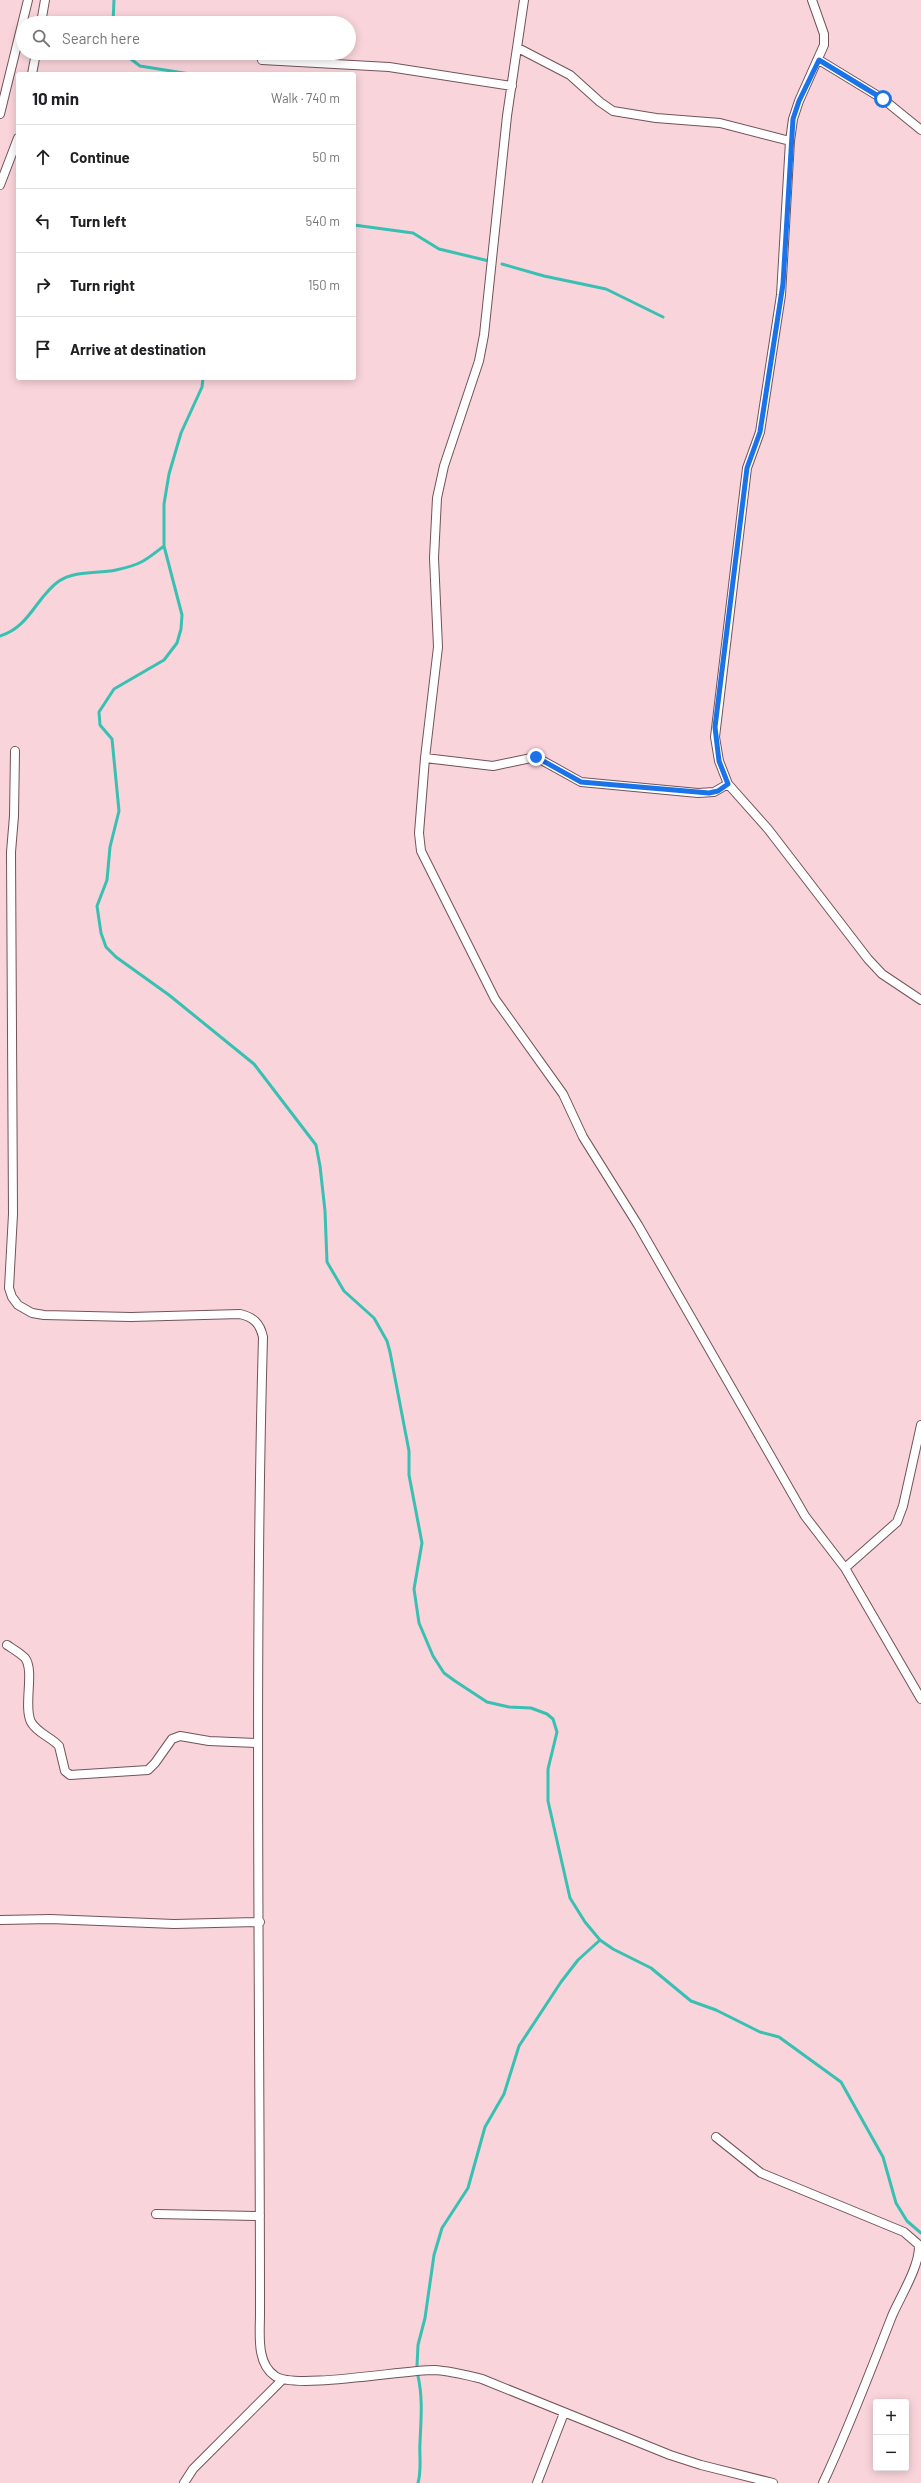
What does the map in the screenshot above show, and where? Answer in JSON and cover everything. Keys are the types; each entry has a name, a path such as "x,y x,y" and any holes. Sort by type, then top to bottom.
{"street":[{"path":"24,16 28,0"},
{"path":"42,16 45,0"},
{"path":"524,0 512,86 491,281 480,354 465,409 444,466 437,498 434,558 438,647 425,758 419,833 421,851 479,970 495,999 563,1094 583,1137 638,1225 804,1516 845,1568 921,1699"},
{"path":"812,0 824,34 824,45 819,60 799,101 793,119 790,141 783,284 760,432 747,468 715,727 719,761 728,784 768,829 868,959 882,974 921,1000"},
{"path":"518,48 570,75 600,102 613,111 656,118 720,123 790,141"},
{"path":"0,114 16,49"},
{"path":"32,72 35,60"},
{"path":"262,60 389,67 512,86"},
{"path":"819,60 883,99 921,130"},
{"path":"0,185 16,143"},
{"path":"15,751 14,816 11,860 13,1214 10,1293 18,1305 32,1313 131,1317 240,1314 250,1317 261,1328 263,1337 257,1743 260,1922 261,2356 266,2366 274,2376 282,2380 292,2382 402,2372 455,2372 482,2379 564,2413 701,2465 773,2483"},
{"path":"425,758 493,766 536,757 581,782 698,793 714,792 728,784"},
{"path":"845,1568 897,1522 903,1506 921,1425"},
{"path":"7,1645 19,1653 28,1665 30,1721 35,1728 59,1746 65,1771 70,1775 148,1770 172,1740 180,1736 208,1741 257,1743"},
{"path":"0,1920 50,1919 174,1924 260,1922"},
{"path":"716,2137 761,2174 904,2232 919,2245 917,2268 854,2416 823,2483"},
{"path":"156,2214 260,2216"},
{"path":"184,2483 193,2469 282,2380"},
{"path":"537,2483 564,2413"}],"waterway":[{"path":"113,16 114,0"},
{"path":"132,60 140,66 178,72"},
{"path":"356,225 413,233 439,249 489,261"},
{"path":"502,264 544,276 606,289 663,317"},
{"path":"203,380 202,387 181,433 169,474 164,504 164,546 182,615 181,629 177,643 164,660 114,689 99,712 100,725 112,739 119,811 110,847 107,880 97,906 101,933 106,947 116,957 169,995 254,1064 316,1145 325,1211 327,1262 344,1291 374,1318 387,1341 390,1352 409,1451 409,1475 422,1543 414,1589 419,1623 433,1656 444,1673 455,1681 487,1702 509,1707 531,1708 547,1714 553,1719 557,1732 548,1769 548,1801 570,1898 585,1922 600,1940 613,1949 651,1968 691,2001 716,2010 760,2032 779,2037 841,2082 883,2157 896,2203 907,2221 921,2233"},
{"path":"0,636 19,626 44,595 59,581 72,575 116,570 131,566 147,559 164,546"},
{"path":"417,2366 418,2345 425,2318 434,2255 442,2228 468,2188 485,2127 504,2094 519,2046 561,1982 578,1960 600,1940"},
{"path":"418,2376 421,2392 420,2468 418,2483"}],"route":[{"path":"536,757 581,782 698,793 718,791 728,784 719,761 715,727 747,468 760,432 770,358 783,284 791,127 799,101 819,60 883,99"}]}
